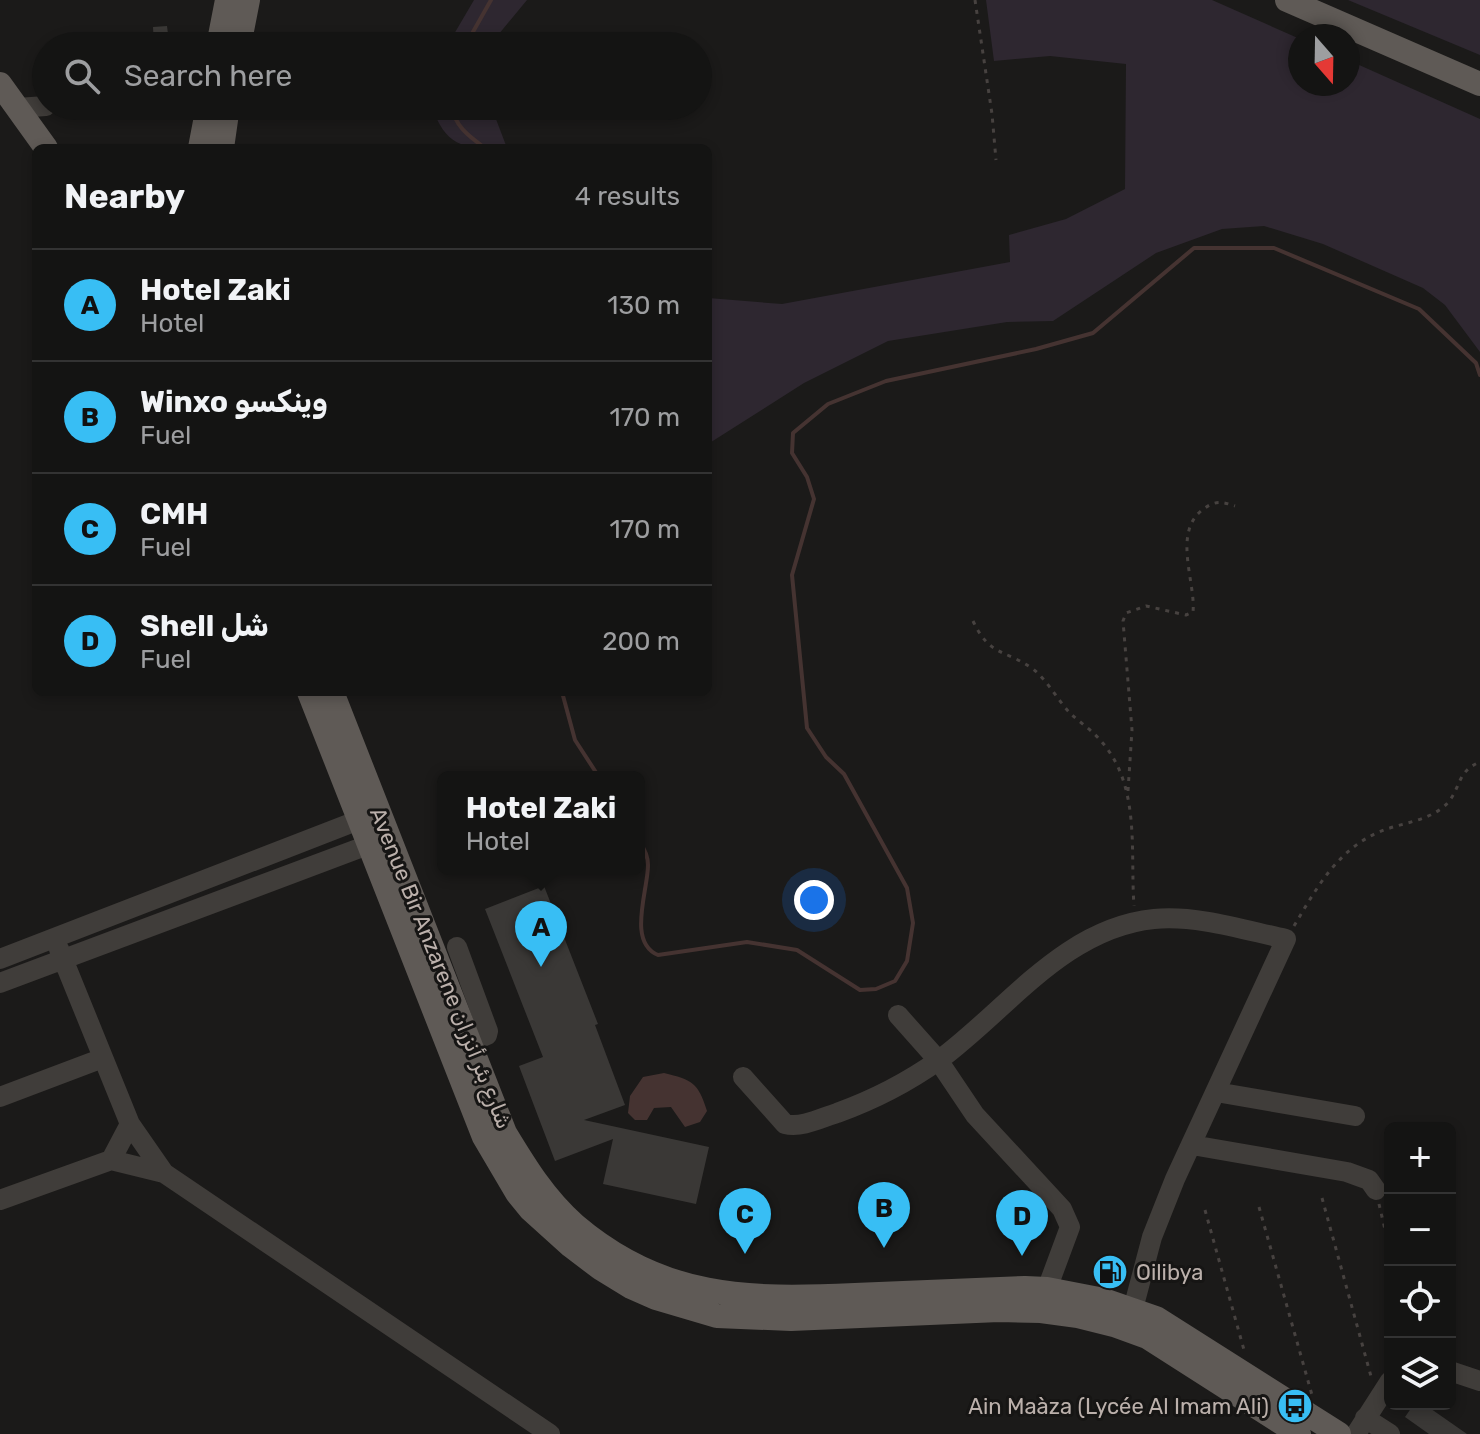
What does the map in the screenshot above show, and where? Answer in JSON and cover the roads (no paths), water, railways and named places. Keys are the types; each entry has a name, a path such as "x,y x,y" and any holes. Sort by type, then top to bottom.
{"main road":[{"path":"221,32 227,0"},
{"path":"242,32 248,0"},
{"path":"1287,0 1480,84"},
{"path":"1320,0 1480,68"},
{"path":"0,84 43,144"},
{"path":"201,144 205,120"},
{"path":"223,144 226,120"},
{"name":"Avenue Bir Anzarene شارع بئر أنزران","path":"311,696 369,817"},
{"name":"Avenue Bir Anzarene شارع بئر أنزران","path":"333,696 369,817 484,1137 530,1209 600,1268 656,1298 717,1316 791,1319 999,1310 1041,1311 1114,1325 1147,1337 1319,1430"},
{"name":"Avenue Bir Anzarene شارع بئر أنزران","path":"378,841 505,1133 533,1179 574,1224 600,1244 681,1284 724,1295 794,1299 1047,1289 1133,1309 1156,1318 1251,1377 1319,1430"}],"street":[{"path":"17,108 32,107"},
{"path":"0,959 369,817"},
{"path":"0,983 378,841"},
{"path":"743,1077 778,1119 793,1126 866,1102 938,1060 1043,970 1082,943 1135,923 1155,919 1199,921 1286,939 1152,1237 1133,1309"},
{"path":"56,937 130,1124 164,1173"},
{"path":"457,947 488,1031 487,1035 468,1043"},
{"path":"898,1015 938,1060 975,1115 1023,1164 1066,1215 1070,1227 1047,1289"},
{"path":"0,1097 103,1058"},
{"path":"1216,1092 1355,1116"},
{"path":"111,1160 130,1124"},
{"path":"1192,1145 1347,1172 1364,1177 1376,1190"},
{"path":"0,1200 111,1160 164,1173 550,1434"},
{"path":"1456,1373 1480,1381"},
{"path":"1384,1389 1360,1426 1390,1434"}],"waterway":[{"path":"473,32 491,0"},
{"path":"456,120 480,144"},
{"path":"645,853 648,865 641,928 643,939 658,955 747,942 797,950 860,990 876,989 895,981 907,961 913,923 907,888 844,774 826,757 807,728 792,575 814,499 807,477 792,453 793,433 828,404 886,381 1036,349 1093,333 1194,248 1274,248 1419,309 1476,363 1480,375"},
{"path":"563,696 575,740 595,771"}],"place":[{"name":"Hotel Zaki","path":"541,967"},
{"name":"Winxo وينكسو","path":"884,1248"},
{"name":"CMH","path":"745,1254"},
{"name":"Shell شل","path":"1022,1256"},
{"name":"Oilibya","path":"1110,1272"},
{"name":"Ain Maàza (Lycée Al Imam Ali)","path":"1295,1406"}]}
